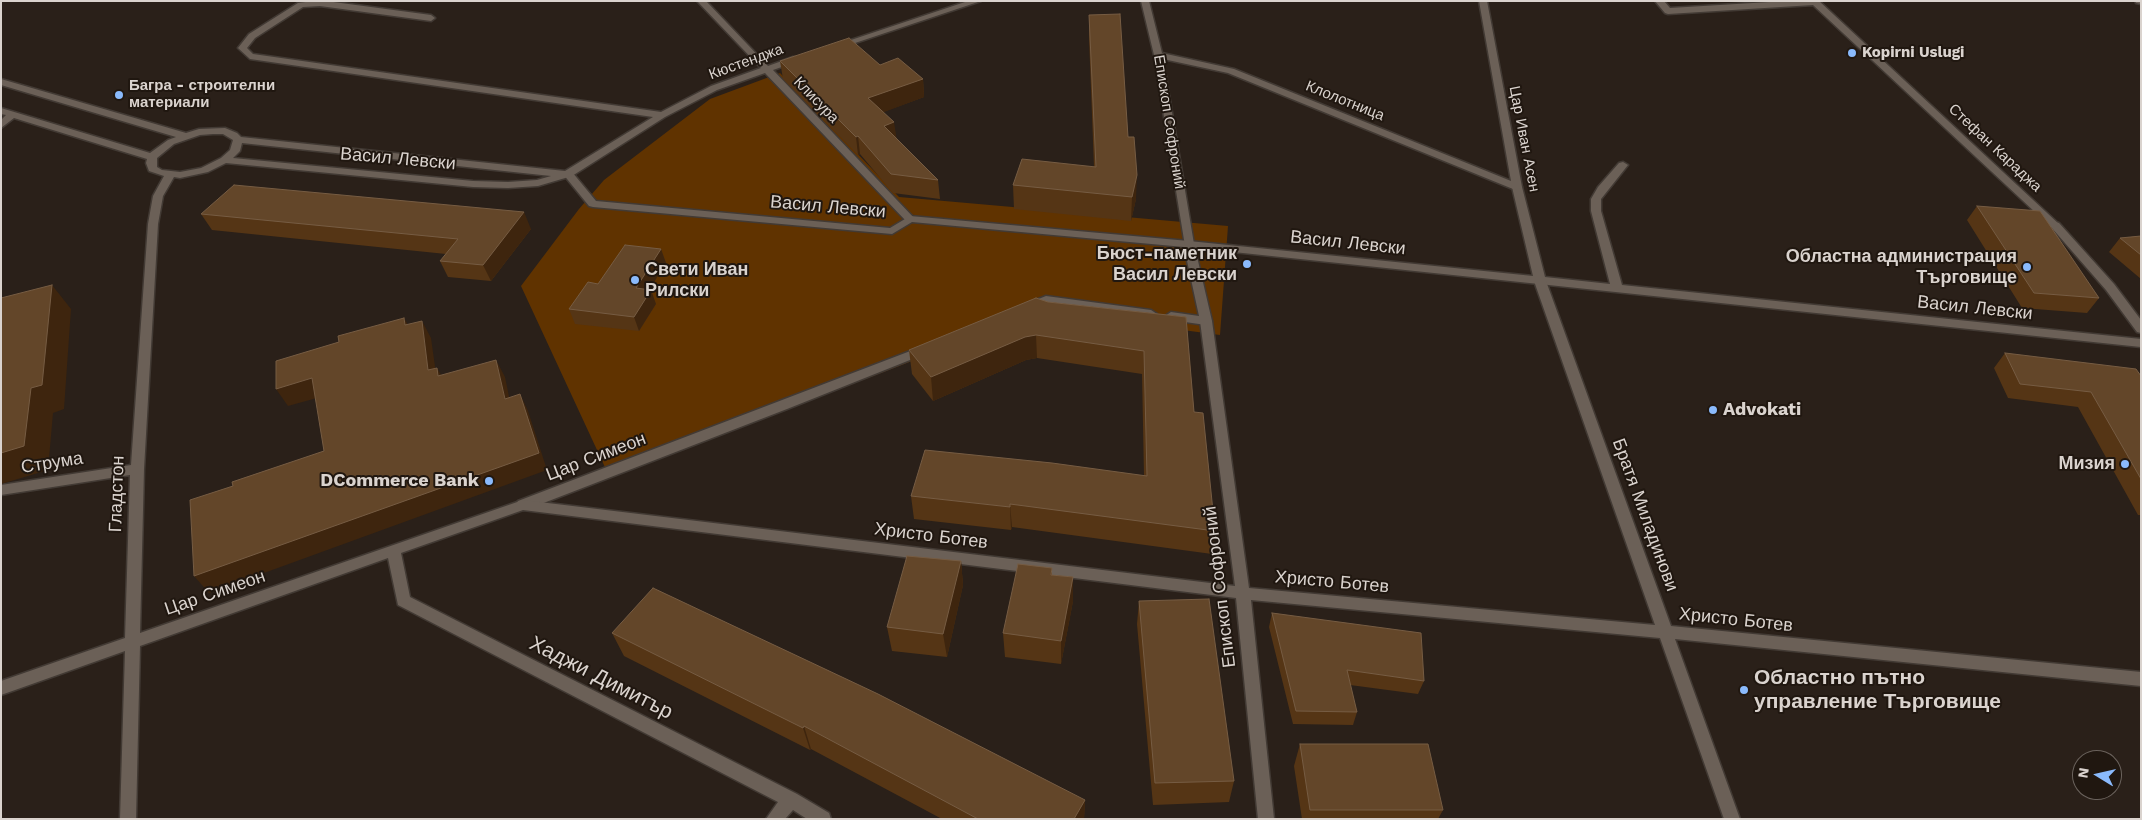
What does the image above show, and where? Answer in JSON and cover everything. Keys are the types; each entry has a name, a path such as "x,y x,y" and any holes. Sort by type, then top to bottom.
{"street":[{"name":"Клисура","path":"701,1 910,219"},
{"path":"830,48 977,1"},
{"name":"Епископ Софроний","path":"1145,1 1158,55 1189,244 1206,321 1242,593 1266,819"},
{"name":"Цар Иван Асен","path":"1482,1 1517,187 1540,281"},
{"path":"1659,1 1668,11 1814,2"},
{"name":"Стефан Караджа","path":"1814,2 1922,100 2054,225 2110,288 2141,330"},
{"path":"431,18 320,3 301,5 252,36 242,48 250,56 662,114"},
{"name":"Клолотница","path":"1158,55 1232,72 1517,187"},
{"name":"Кюстенджа","path":"568,174 662,114 714,88 802,57"},
{"path":"1,82 184,136"},
{"path":"1,111 152,157"},
{"path":"1,125 12,114"},
{"name":"Васил Левски","path":"184,136 199,132 219,131 234,135 238,140 568,174 593,204 892,231 910,219 1189,244 2141,343"},
{"path":"184,136 170,142 152,157 153,169 170,175 192,173 225,160 235,151 238,140"},
{"name":"Васил Левски","path":"225,160 490,185 526,184 551,180 568,174"},
{"path":"1617,288 1596,211 1596,199 1602,189 1623,165"},
{"name":"Гладстон","path":"128,819 137,469 153,224 158,196 170,175"},
{"name":"Братя Миладинови","path":"1540,281 1732,819"},
{"path":"1019,311 1046,300 1206,321"},
{"name":"Цар Симеон","path":"1,688 523,505 774,409 937,344"},
{"name":"Струма","path":"1,490 137,469"},
{"name":"Христо Ботев","path":"523,505 1242,593 1665,632 2139,682"},
{"name":"Хаджи Димитър","path":"394,551 403,601 792,800 823,819"},
{"path":"774,819 792,800"}],"shaded area":[{"path":"780,73 899,197 1228,226 1220,335 1041,311 610,478 521,286 579,209 604,180 710,99"}],"building":[{"path":"1120,14 1128,137 1134,137 1137,175 1132,197 1013,185 1022,159 1096,167 1089,15"},
{"path":"849,38 880,65 898,58 923,79 868,98 894,122 884,126 938,180 891,174 858,136 856,137 780,61"},
{"path":"234,185 524,212 483,265 440,261 458,239 201,214"},
{"path":"1977,206 2040,211 2099,298 2034,293"},
{"path":"2141,236 2141,255 2120,238"},
{"path":"625,245 661,249 636,288 651,290 634,317 569,309 588,282 598,284"},
{"path":"52,285 42,385 31,388 24,446 1,453 1,298"},
{"path":"1036,298 1048,302 1186,317 1194,412 1203,413 1215,531 1010,504 1010,507 911,496 925,450 1052,463 1147,476 1144,351 1036,335 1025,337 931,377 909,350"},
{"path":"404,318 405,325 422,321 428,370 437,368 438,376 496,360 505,399 520,394 539,453 194,576 190,500 233,486 232,482 324,451 312,378 276,389 276,361 339,342 338,336"},
{"path":"2005,353 2136,369 2141,376 2141,479 2091,392 2020,384"},
{"path":"907,556 961,561 943,634 887,627"},
{"path":"1018,564 1052,568 1051,575 1073,577 1061,641 1003,633"},
{"path":"653,588 878,694 1085,800 1074,819 978,819 804,726 803,728 612,633"},
{"path":"1209,599 1234,781 1155,783 1139,601"},
{"path":"1272,613 1421,633 1424,681 1347,670 1357,712 1296,711"},
{"path":"1300,744 1428,744 1443,810 1310,810"}],"place":[{"name":"Kopirni Uslugi","path":"1852,53"},
{"name":"Багра - строителни материали","path":"119,95"},
{"name":"Бюст-паметник Васил Левски","path":"1247,264"},
{"name":"Областна администрация Търговище","path":"2027,267"},
{"name":"Свети Иван Рилски","path":"635,280"},
{"name":"Advokati","path":"1713,410"},
{"name":"Мизия","path":"2125,464"},
{"name":"DCommerce Bank","path":"489,481"},
{"name":"Областно пътно управление Търговище","path":"1744,690"}]}
